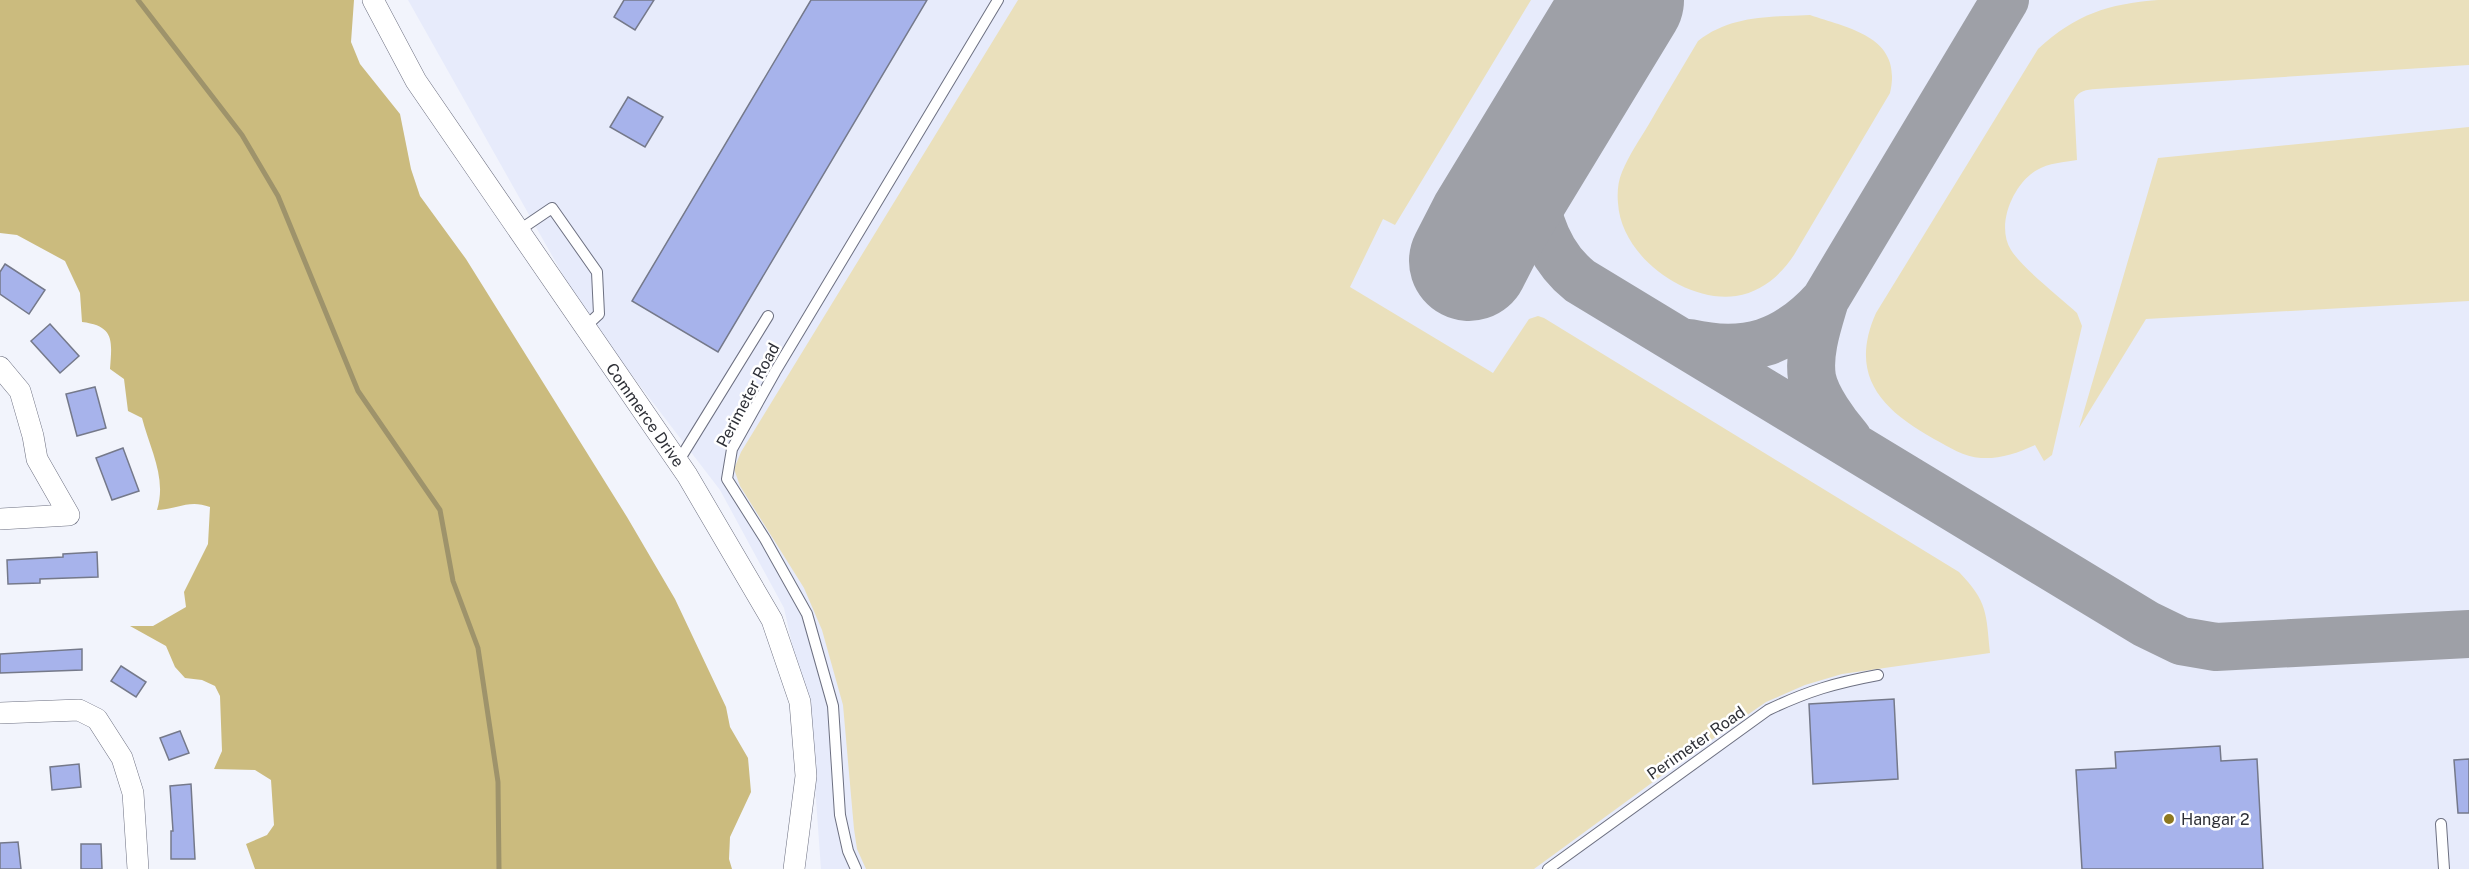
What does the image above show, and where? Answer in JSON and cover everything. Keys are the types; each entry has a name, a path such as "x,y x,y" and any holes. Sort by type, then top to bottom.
{"street":[{"name":"Commerce Drive","path":"373,0 416,81 677,462 772,620 800,702 806,776 794,869"},
{"path":"0,367 20,391 37,459 69,515 0,519"},
{"path":"0,713 79,710 98,719 122,758 132,793 138,869"}],"lane":[{"name":"Perimeter Road","path":"856,869 848,850 840,815 833,706 807,614 765,539 727,479 732,449 775,372 998,0"},
{"path":"518,231 552,208 597,272 599,314 584,328"},
{"path":"677,462 768,316"},
{"name":"Perimeter Road","path":"1548,869 1768,710 1804,693 1835,683 1878,675"},
{"path":"2441,825 2444,869"}],"shaded area":[{"path":"0,0 354,0 351,42 360,64 400,114 411,169 420,196 466,259 627,517 675,599 726,707 730,727 748,758 751,792 730,837 729,859 732,869 255,869 246,844 267,835 274,825 271,780 255,770 214,769 222,751 220,696 215,686 202,680 185,678 175,667 166,646 130,626 153,626 186,607 184,592 208,544 210,507 190,504 157,510 160,486 156,464 142,418 128,411 124,379 110,369 109,336 101,327 82,322 80,293 65,261 17,235 0,233"},
{"path":"408,0 2469,0 2469,869 821,869 811,730 784,608 720,490 585,314"},
{"path":"1018,0 1531,0 1395,225 1383,219 1350,287 1493,373 1529,319 1538,316 1544,318 1959,572 1976,592 1984,609 1990,653 1842,674 1805,685 1766,702 1534,869 866,869 857,849 854,829 843,705 822,630 804,588 740,486 734,469 741,452"},
{"path":"2158,0 2469,0 2469,65 2096,89 2081,92 2074,100 2077,160 2046,166 2029,176 2014,194 2006,217 2005,229 2011,250 2017,258 2077,313 2082,326 2052,455 2044,461 2035,445 1995,458 1969,456 1957,451 1915,428 1899,416 1885,403 1875,389 1868,373 1866,355 1868,335 1876,313 2038,49 2079,19 2124,4"},
{"path":"1810,15 1857,31 1881,47 1889,59 1892,74 1890,93 1783,270 1762,287 1736,296 1716,296 1696,292 1677,284 1643,258 1622,222 1618,191 1625,166 1698,41 1711,32 1737,22 1766,17"},
{"path":"2469,127 2469,301 2146,319 2079,428 2158,158"}],"building":[{"path":"624,0 654,0 635,30 614,17"},
{"path":"811,0 927,0 718,352 632,301"},
{"path":"628,97 663,117 645,147 610,127"},
{"path":"5,264 45,290 29,314 0,294 0,272"},
{"path":"50,324 79,356 60,373 31,341"},
{"path":"95,387 106,428 77,436 66,394"},
{"path":"123,448 139,491 112,500 96,458"},
{"path":"97,552 98,577 40,579 40,583 8,584 7,560 63,557 63,554"},
{"path":"82,649 82,670 0,673 0,654"},
{"path":"121,666 146,682 136,697 111,681"},
{"path":"1894,699 1898,779 1813,784 1809,704"},
{"path":"180,731 189,753 169,760 160,738"},
{"name":"Hangar 2","path":"2220,746 2221,761 2257,759 2263,869 2082,869 2076,770 2116,768 2115,752"},
{"path":"2469,759 2469,813 2458,813 2454,760"},
{"path":"79,764 81,787 52,790 50,767"},
{"path":"191,784 195,859 171,859 171,831 173,831 170,786"},
{"path":"18,842 21,869 0,869 0,843"},
{"path":"81,844 101,844 102,869 81,869"}],"waterway":[{"path":"138,0 242,135 278,196 358,391 440,510 453,581 478,648 498,782 499,869"}],"taxiway":[{"path":"1689,343 1729,348 1764,342 1795,327 1825,300 2005,0"},
{"path":"1532,151 1536,205 1547,239 1556,254 1580,281 2146,624 2181,641 2216,647 2469,634"},
{"path":"1825,300 1811,358 1812,378 1822,402 1848,439"}],"runway":[{"path":"1469,261 1488,224 1624,0"}],"place":[{"name":"Hangar 2","path":"2169,819"}]}
